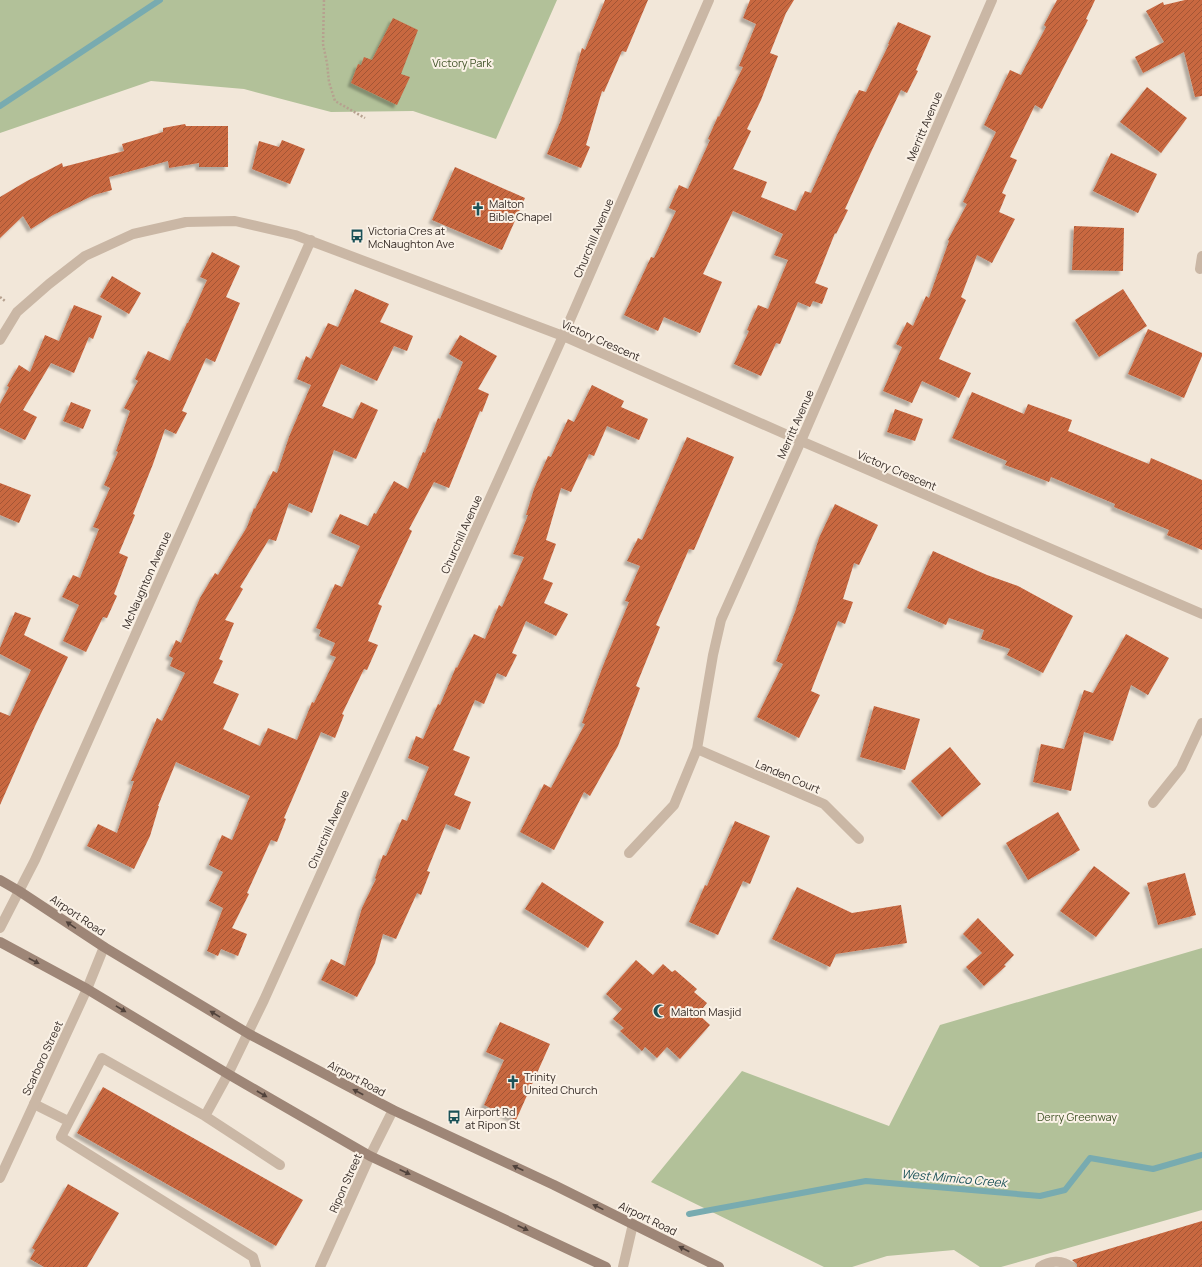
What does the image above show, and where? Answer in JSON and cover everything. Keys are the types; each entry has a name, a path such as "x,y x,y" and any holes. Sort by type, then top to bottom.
{"main road":[{"name":"Airport Road","path":"0,880 104,947 249,1034 393,1110 554,1185 719,1267"},
{"path":"0,942 87,989 228,1074 370,1156 606,1267"}],"street":[{"name":"Churchill Avenue","path":"205,1116 249,1034 563,336 709,0"},
{"name":"Merritt Avenue","path":"629,853 674,805 697,749 713,655 721,620 801,441 992,0"},
{"name":"Victory Crescent","path":"0,340 17,312 49,284 86,256 133,234 186,222 235,221 311,240 563,336 801,441 1202,614"},
{"name":"McNaughton Avenue","path":"0,928 35,860 311,240"},
{"path":"1200,270 1202,256"},
{"path":"1153,803 1181,768 1202,723"},
{"name":"Landen Court","path":"697,749 824,804 859,839"},
{"name":"Scarboro Street","path":"0,1178 87,989 104,947"},
{"path":"256,1267 253,1257 60,1138 102,1058 205,1116 280,1165"},
{"path":"34,1104 68,1121"},
{"name":"Ripon Street","path":"320,1267 370,1156 393,1110"},
{"path":"623,1267 633,1224"},
{"path":"1040,1267 1045,1264 1055,1262 1066,1263 1071,1267"}],"path":[{"path":"324,0 323,44 329,82 335,101 365,118"}],"green space":[{"name":"Victory Park","path":"0,0 557,0 496,139 413,111 331,112 244,89 151,81 0,133"},
{"name":"Derry Greenway","path":"1202,948 1202,1210 1001,1267 980,1267 954,1250 887,1256 852,1267 824,1267 651,1182 742,1071 889,1126 940,1025"}],"building":[{"path":"605,0 648,0 626,52 622,51 604,92 602,91 586,145 590,147 581,168 547,154 561,120 582,48 585,50"},
{"path":"750,0 794,0 786,13 770,53 778,56 761,100 747,129 751,131 733,169 767,182 761,197 796,211 805,191 811,193 859,90 866,92 898,22 931,36 916,70 918,71 907,93 901,90 845,209 848,210 836,234 835,233 815,283 828,288 822,304 813,301 810,307 798,302 780,344 776,343 761,376 734,364 749,331 747,330 758,305 768,309 788,260 774,255 783,234 751,219 733,211 703,274 722,282 700,333 664,317 658,331 624,315 651,257 654,258 676,211 669,208 679,185 688,189 710,140 708,139 718,116 719,117 743,67 739,66 756,24 743,18"},
{"path":"1057,0 1095,0 1086,19 1088,20 1042,109 1035,105 1010,157 1017,160 1002,193 1006,195 999,212 1015,219 992,263 977,255 961,297 966,300 939,359 971,373 959,398 922,381 912,403 883,391 902,347 896,344 907,322 913,326 926,296 929,298 949,241 948,240 967,204 963,202 996,132 984,125 1010,70 1021,75 1046,27 1044,25"},
{"path":"1185,0 1202,0 1202,96 1195,97 1184,52 1143,73 1135,57 1164,42 1146,11 1163,2 1164,5"},
{"path":"393,18 418,30 401,74 410,77 397,105 351,83 358,64 361,65 364,57 372,60"},
{"path":"1147,87 1187,118 1161,153 1120,122"},
{"path":"185,124 186,126 228,126 228,167 199,167 199,163 169,168 168,161 109,177 112,190 94,195 53,215 31,229 23,216 0,238 0,197 62,163 63,167 124,151 122,144 163,132 163,128"},
{"path":"282,140 305,149 290,184 252,169 259,141 279,147"},
{"path":"1111,153 1157,174 1138,213 1093,191"},
{"name":"Malton Bible Chapel","path":"455,167 525,198 502,250 432,220"},
{"path":"1074,226 1124,228 1123,271 1072,270"},
{"path":"212,252 240,266 226,297 240,303 215,362 206,358 182,411 187,413 176,434 165,429 133,514 135,515 119,553 128,557 114,594 117,596 107,618 103,617 86,652 63,641 79,605 62,597 73,575 80,578 99,529 93,527 110,488 104,485 118,452 116,451 130,411 124,408 138,381 135,379 148,351 170,361 207,280 200,277"},
{"path":"112,276 141,293 129,314 100,297"},
{"path":"355,289 389,304 380,322 413,336 407,351 394,346 377,381 341,364 322,406 353,419 361,402 378,410 356,459 334,450 312,513 289,503 276,541 269,539 240,587 243,589 225,620 234,623 219,659 223,661 213,683 239,694 223,729 260,746 268,728 297,740 312,702 314,703 336,657 330,655 335,643 319,636 321,630 316,628 335,584 342,587 360,546 331,533 340,514 368,526 374,513 376,514 394,481 408,489 423,452 425,453 438,418 440,419 463,362 449,354 460,335 497,356 478,389 489,394 482,412 480,411 449,488 434,482 409,529 412,531 378,604 382,606 368,641 378,645 367,670 364,669 342,714 344,715 335,738 321,732 284,818 286,819 277,842 271,840 247,893 249,894 232,928 247,934 238,956 221,949 218,956 207,951 223,908 209,901 223,872 209,865 222,835 232,840 250,796 176,762 158,806 150,836 134,869 87,846 98,824 117,833 134,781 131,781 157,718 162,721 185,673 170,666 173,658 169,656 176,640 181,643 200,598 215,573 218,575 247,527 254,508 255,509 273,471 277,473 289,437 311,385 297,379 306,356 311,359 328,323 338,327"},
{"path":"1123,289 1147,326 1099,357 1075,320"},
{"path":"74,305 102,316 93,339 89,337 74,373 51,363 23,410 37,417 25,440 0,428 0,404 9,387 7,386 19,365 30,372 45,335 59,341"},
{"path":"1148,329 1202,353 1184,398 1128,374"},
{"path":"592,385 624,401 621,407 648,419 639,440 607,426 594,456 589,454 571,492 561,488 546,540 556,544 543,579 553,583 544,603 568,614 556,636 526,621 512,653 517,655 506,677 497,673 484,704 475,700 453,750 470,757 454,795 471,802 460,830 446,824 427,871 430,872 421,895 417,893 396,939 383,934 375,963 357,997 321,980 331,959 345,966 362,908 376,879 375,878 383,855 386,856 402,819 407,821 429,767 408,758 416,736 423,739 438,704 440,705 456,667 457,668 474,634 485,639 499,605 502,607 524,557 513,554 528,515 526,515 534,489 548,456 551,457 568,419 574,422"},
{"path":"972,392 1024,414 1028,404 1072,420 1068,431 1149,464 1151,458 1202,480 1202,550 1167,535 1169,530 1114,507 1115,504 1051,477 1049,482 1005,465 1007,461 952,438"},
{"path":"71,402 91,410 83,429 63,421"},
{"path":"895,409 923,419 915,441 887,432"},
{"path":"687,437 734,457 694,550 689,549 656,625 660,627 636,686 640,688 618,746 590,796 584,792 554,850 520,832 544,784 551,788 585,724 582,723 629,602 625,601 640,566 627,561 638,538 642,540"},
{"path":"0,483 31,495 19,523 0,515"},
{"path":"835,504 878,525 859,565 854,563 843,599 853,602 845,624 838,621 811,691 820,695 799,738 757,717 783,664 776,661 795,612 819,538"},
{"path":"933,551 987,575 1018,586 1073,616 1043,673 1007,655 1010,649 981,639 984,630 949,618 946,625 907,608"},
{"path":"15,612 31,618 24,635 68,657 0,805 0,712 10,716 31,670 0,654 0,648"},
{"path":"1126,634 1169,658 1148,695 1131,685 1113,741 1084,732 1071,791 1033,782 1041,744 1064,749 1084,690 1093,693"},
{"path":"874,706 920,719 905,770 860,757"},
{"path":"950,747 981,784 942,817 911,781"},
{"path":"1058,812 1080,850 1028,880 1006,843"},
{"path":"735,821 770,836 750,884 743,881 718,935 689,922 705,885 707,886"},
{"path":"1094,866 1130,893 1096,937 1060,911"},
{"path":"1185,873 1196,915 1158,925 1147,883"},
{"path":"542,882 604,922 588,948 525,909"},
{"path":"797,887 852,913 901,905 907,943 836,954 830,967 772,939"},
{"path":"978,918 1014,955 1004,965 1006,966 984,986 966,967 982,953 963,934"},
{"name":"Malton Masjid","path":"636,960 653,975 663,964 672,972 675,970 697,989 694,992 707,1003 698,1014 710,1025 680,1059 667,1047 657,1058 645,1047 642,1051 620,1031 624,1028 613,1019 622,1009 606,994"},
{"name":"Trinity United Church","path":"500,1022 550,1044 516,1120 484,1105 504,1060 486,1052"},
{"path":"103,1087 303,1200 276,1246 77,1133"},
{"path":"68,1184 119,1213 87,1267 44,1267 30,1259 35,1250 32,1248"},
{"path":"1202,1221 1202,1267 1077,1267 1077,1264 1072,1260"}],"waterway":[{"path":"0,106 160,0"},
{"name":"West Mimico Creek","path":"689,1214 866,1181 1040,1196 1065,1190 1090,1158 1153,1169 1202,1155"}],"place":[{"name":"Malton Bible Chapel","path":"478,209"},
{"name":"Victoria Cres at McNaughton Ave","path":"357,236"},
{"name":"Malton Masjid","path":"660,1011"},
{"name":"Trinity United Church","path":"513,1082"},
{"name":"Airport Rd at Ripon St","path":"454,1117"}]}
